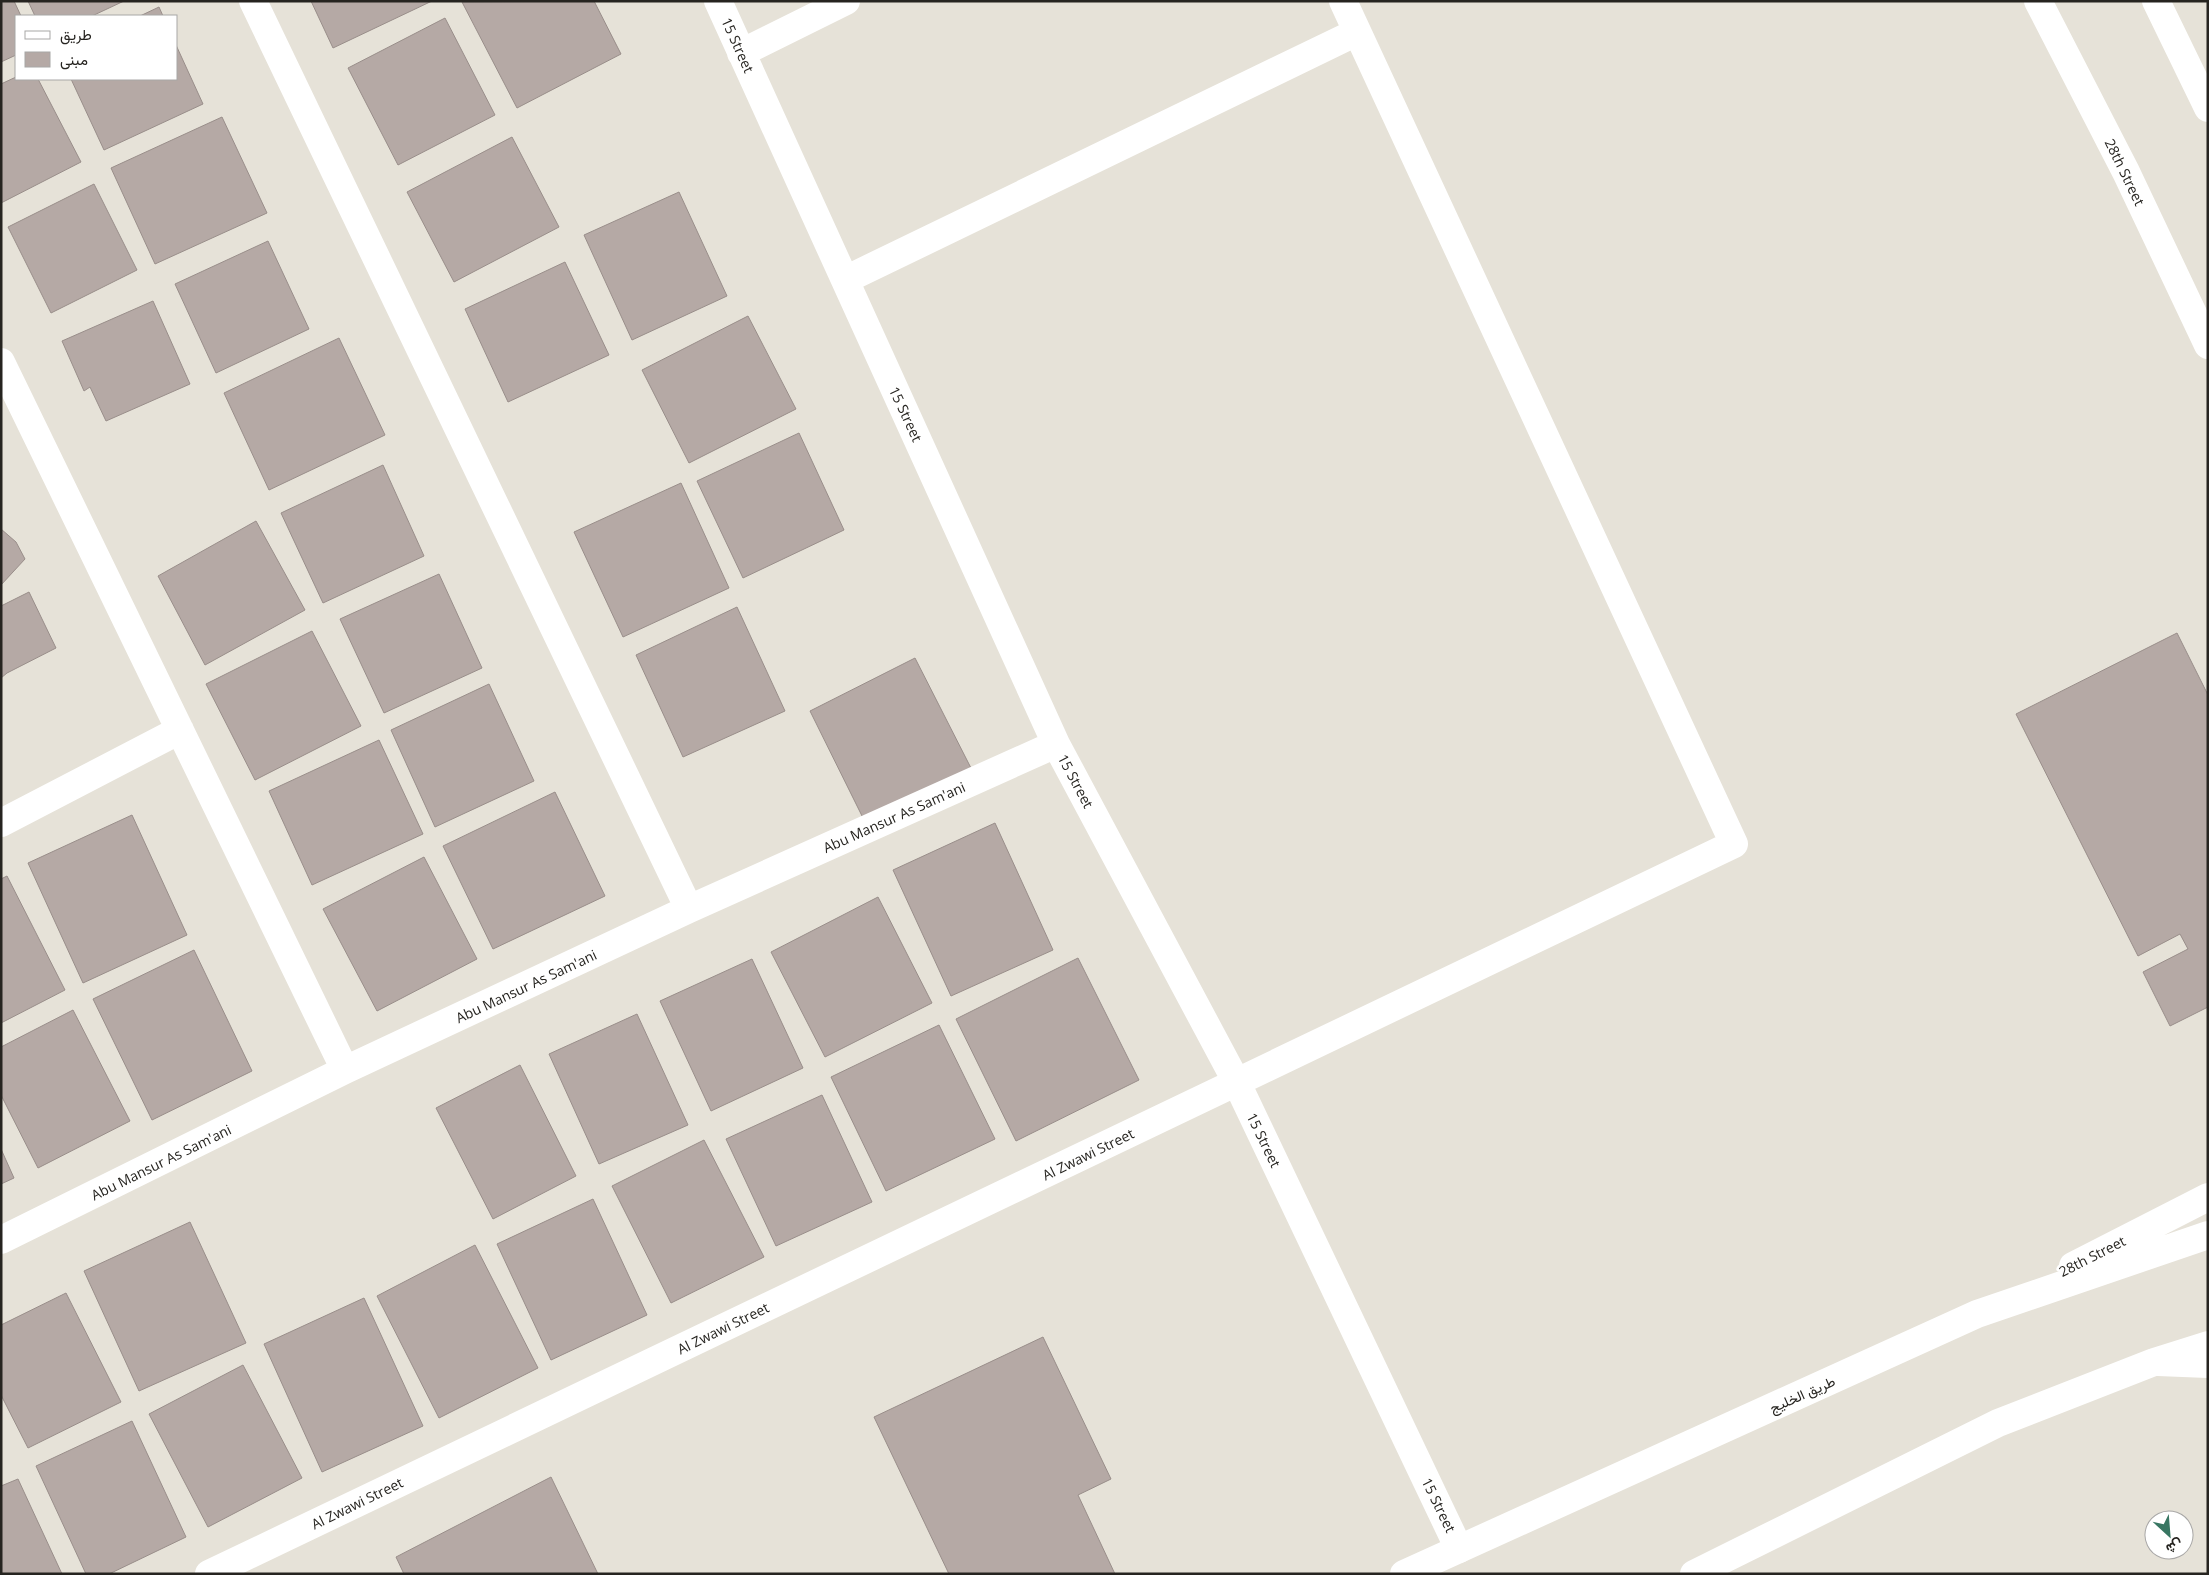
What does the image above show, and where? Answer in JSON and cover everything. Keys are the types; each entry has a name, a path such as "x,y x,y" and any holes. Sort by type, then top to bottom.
{"street":[{"path":"253,1 689,909"},
{"name":"15 Street","path":"718,1 1056,744 1237,1083 1459,1549"},
{"path":"741,53 846,1"},
{"path":"845,280 1357,32 1343,1"},
{"name":"28th Street","path":"2038,1 2126,172 2208,345"},
{"path":"2156,1 2208,108"},
{"name":"Al Zwawi Street","path":"209,1574 1734,844 1357,32"},
{"path":"5,377 180,730 345,1070"},
{"path":"1,823 180,730"},
{"name":"Abu Mansur As Sam'ani","path":"1,1240 345,1070 689,909 1056,744"},
{"name":"28th Street","path":"1977,1314 2208,1197"},
{"name":"طريق الخليج","path":"1404,1574 1977,1314 2208,1235"},
{"path":"1694,1574 1998,1423 2154,1362 2208,1345"},
{"path":"2154,1362 2208,1364"}],"building":[{"path":"1,1 14,1 21,15 15,15 15,55 1,62"},
{"path":"28,1 124,1 94,15 35,15"},
{"path":"311,1 432,1 333,48"},
{"path":"594,1 621,54 517,108 462,2"},
{"path":"159,7 163,15 142,15"},
{"path":"445,18 495,115 398,165 348,68"},
{"path":"178,49 203,104 104,150 71,80 178,80"},
{"path":"15,77 15,80 39,80 81,162 1,203 1,84"},
{"path":"222,117 267,213 155,264 111,168"},
{"path":"512,137 559,227 454,282 407,192"},
{"path":"94,184 137,270 51,313 8,227"},
{"path":"679,192 727,296 632,340 584,235"},
{"path":"268,241 309,329 216,373 175,284"},
{"path":"565,262 609,355 508,402 465,309"},
{"path":"153,301 190,384 106,421 90,387 84,391 62,341"},
{"path":"748,316 796,409 689,463 642,370"},
{"path":"339,338 385,435 269,490 224,393"},
{"path":"799,433 844,530 743,578 697,481"},
{"path":"383,465 424,556 323,603 281,513"},
{"path":"681,483 729,588 623,637 574,532"},
{"path":"256,521 305,610 205,665 158,576"},
{"path":"1,529 16,542 25,559 1,585"},
{"path":"439,574 482,668 384,713 340,619"},
{"path":"29,592 56,648 7,673 1,678 1,606"},
{"path":"737,607 785,711 683,757 636,655"},
{"path":"312,631 361,726 255,780 206,684"},
{"path":"2177,633 2208,695 2208,1007 2170,1026 2143,972 2188,949 2180,934 2138,956 2016,714"},
{"path":"915,658 972,770 866,824 810,711"},
{"path":"489,684 534,781 435,827 391,730"},
{"path":"379,740 423,834 312,885 269,791"},
{"path":"555,792 605,896 493,949 443,846"},
{"path":"132,815 187,935 83,983 28,863"},
{"path":"995,823 1053,950 951,996 893,870"},
{"path":"424,857 477,959 377,1011 323,909"},
{"path":"7,876 65,990 1,1023 1,879"},
{"path":"878,897 932,1003 825,1057 771,952"},
{"path":"194,950 252,1071 152,1120 93,999"},
{"path":"1078,958 1139,1080 1016,1141 956,1019"},
{"path":"752,959 803,1068 711,1111 660,1001"},
{"path":"73,1010 130,1121 38,1168 1,1095 1,1047"},
{"path":"637,1014 688,1125 599,1164 549,1054"},
{"path":"939,1025 995,1139 886,1191 831,1077"},
{"path":"520,1065 576,1176 493,1219 436,1108"},
{"path":"822,1095 872,1202 776,1246 726,1139"},
{"path":"704,1140 764,1257 671,1303 612,1186"},
{"path":"1,1149 14,1178 1,1184"},
{"path":"593,1199 647,1315 551,1360 497,1244"},
{"path":"190,1222 246,1343 139,1391 84,1271"},
{"path":"475,1245 538,1368 439,1418 377,1296"},
{"path":"66,1293 121,1402 28,1448 1,1395 1,1325"},
{"path":"364,1298 423,1426 322,1472 264,1344"},
{"path":"1043,1337 1111,1479 1078,1495 1115,1574 949,1574 874,1417"},
{"path":"243,1365 302,1478 208,1527 149,1414"},
{"path":"132,1421 186,1537 109,1574 86,1574 36,1466"},
{"path":"551,1477 598,1574 404,1574 396,1557"},
{"path":"18,1479 62,1574 1,1574 1,1486"}]}
